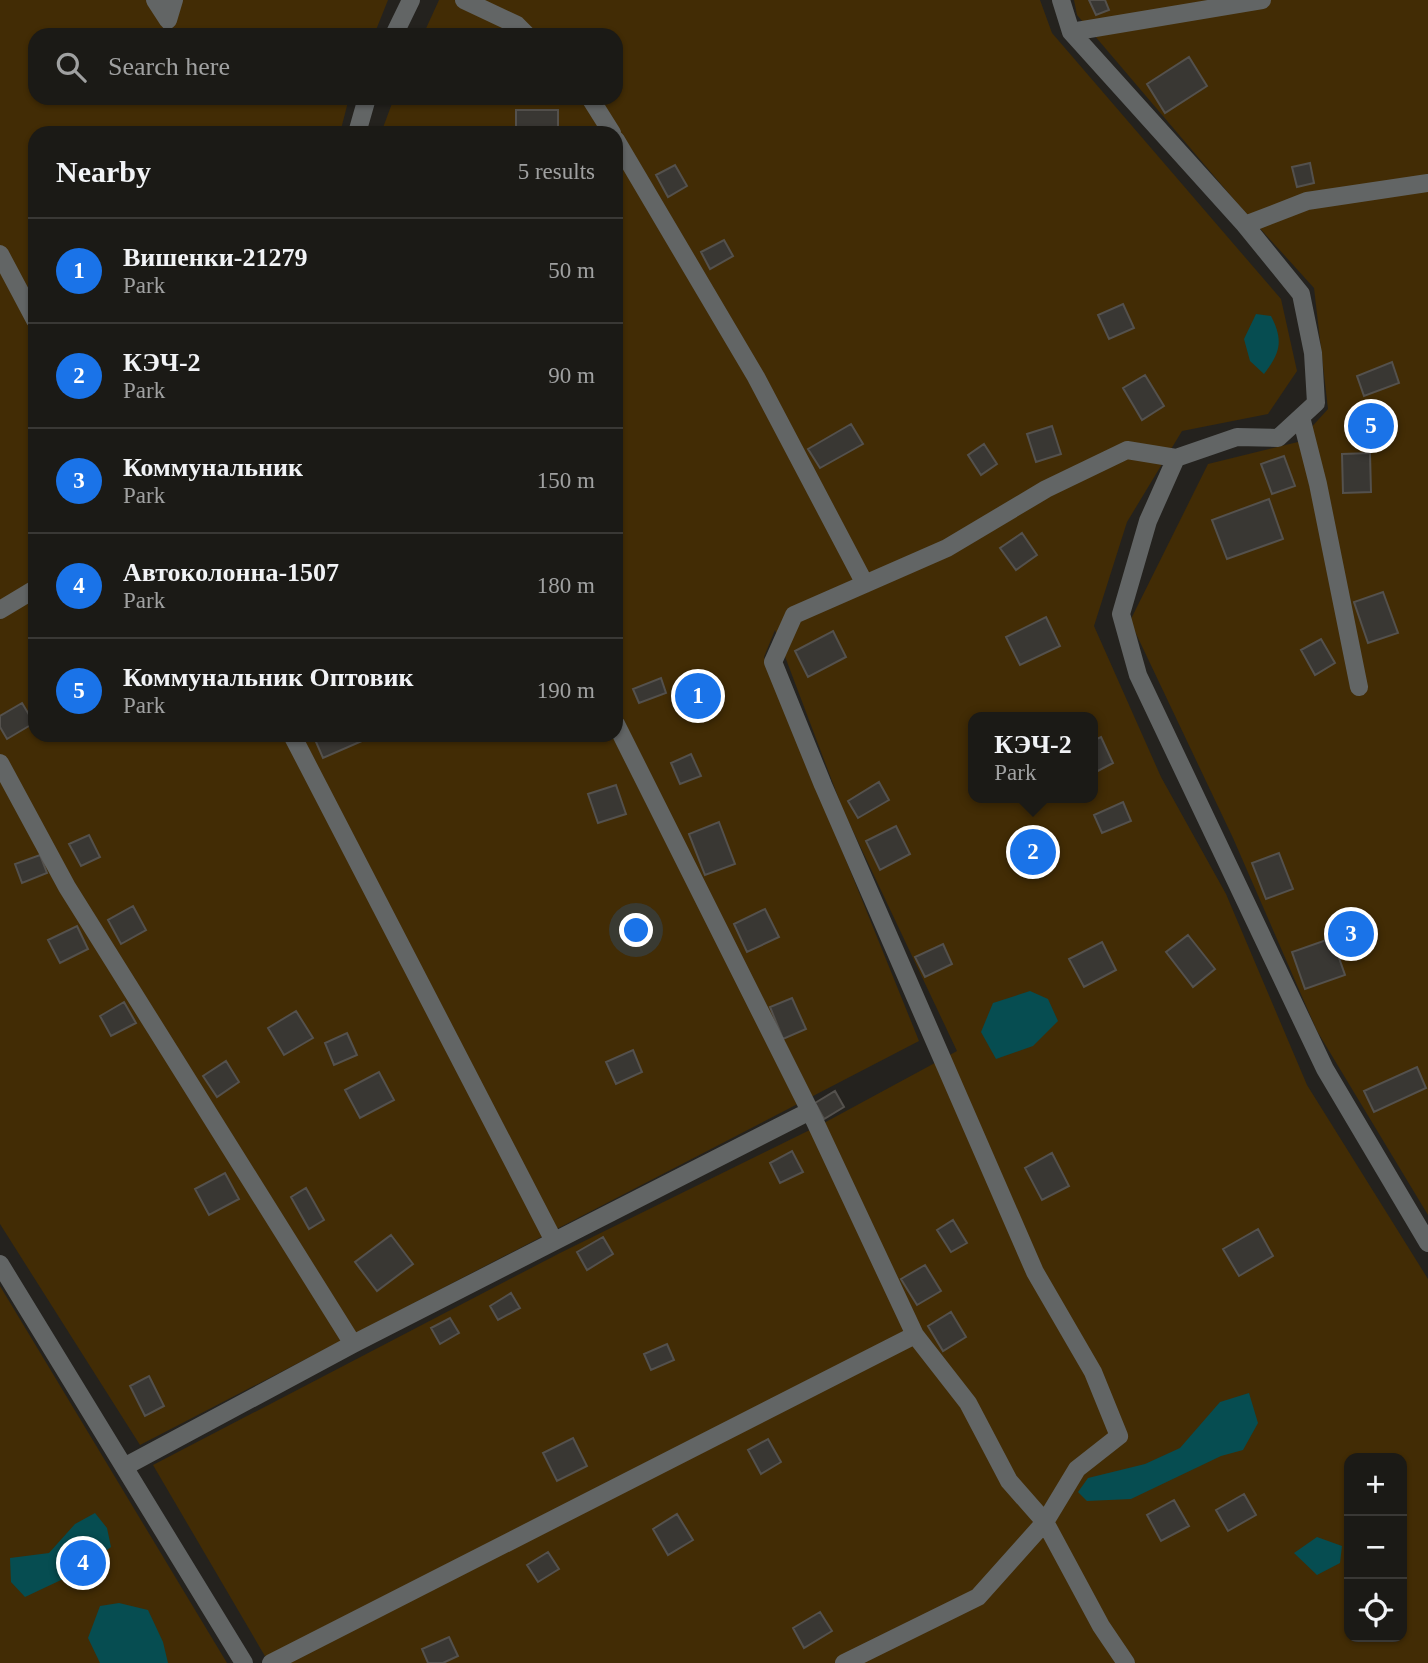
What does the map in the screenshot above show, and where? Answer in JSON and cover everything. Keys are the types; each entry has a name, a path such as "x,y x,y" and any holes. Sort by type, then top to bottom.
{"street":[{"path":"155,0 168,20 174,0"},
{"path":"397,28 411,0"},
{"path":"464,0 520,28"},
{"path":"844,1663 978,1597 1045,1522 1077,1469 1119,1436 1093,1372 1035,1272 822,785 773,662 794,615 947,548 1046,489 1126,450 1176,457 1237,437 1279,438 1316,403 1313,353 1301,294 1245,225 1071,32 1061,0"},
{"path":"1071,32 1262,0"},
{"path":"359,126 365,105"},
{"path":"594,105 608,126"},
{"path":"623,152 756,377 865,584"},
{"path":"1245,225 1307,201 1428,183"},
{"path":"0,254 28,307"},
{"path":"1301,417 1318,484 1359,687"},
{"path":"1176,457 1148,521 1121,614 1138,675 1325,1069 1428,1244"},
{"path":"0,610 28,593"},
{"path":"623,738 810,1111 915,1335 968,1403 1009,1481 1045,1522 1101,1626 1126,1663"},
{"path":"296,742 554,1241"},
{"path":"0,763 67,887 353,1344"},
{"path":"124,1467 353,1344 810,1111"},
{"path":"0,1264 243,1663"},
{"path":"271,1663 915,1335"}],"shaded area":[{"path":"0,0 388,0 377,28 28,28 28,105 347,105 342,126 28,126 28,742 623,742 623,126 384,126 391,105 623,105 623,28 426,28 439,0 1040,0 1052,33 1281,299 1297,371 1268,414 1182,431 1127,522 1094,626 1161,777 1226,894 1307,1085 1428,1279 1428,1663 269,1663 153,1465 560,1253 822,1124 957,1051 843,810 775,630 764,657 919,1041 140,1445 0,1224"},
{"path":"1074,0 1428,0 1428,1215 1317,1031 1233,838 1130,621 1208,464 1298,442 1328,409 1314,288 1237,203 1077,15"},
{"path":"0,1286 227,1663 0,1663"}],"water":[{"path":"1256,314 1271,316 1279,340 1274,360 1264,374 1250,361 1244,339"},
{"path":"1030,991 1048,999 1058,1021 1033,1046 996,1059 981,1032 993,1003"},
{"path":"1249,1393 1258,1423 1243,1450 1221,1456 1131,1499 1087,1501 1078,1492 1088,1478 1145,1464 1180,1448 1220,1402"},
{"path":"95,1513 107,1528 111,1547 78,1572 25,1597 11,1582 10,1558 49,1553 75,1524"},
{"path":"1317,1537 1342,1546 1340,1563 1317,1575 1294,1553"},
{"path":"119,1603 148,1610 163,1642 168,1663 100,1663 88,1638 100,1606"}],"building":[{"path":"1089,0 1105,0 1109,10 1096,15"},
{"path":"1189,57 1207,86 1165,113 1147,84"},
{"path":"516,110 558,110 558,126 516,126"},
{"path":"1310,163 1314,183 1297,187 1292,167"},
{"path":"675,165 687,186 668,197 656,175"},
{"path":"724,240 733,256 710,269 701,252"},
{"path":"1123,304 1134,328 1109,339 1098,315"},
{"path":"1392,362 1399,383 1364,396 1357,376"},
{"path":"1145,375 1164,406 1142,420 1123,388"},
{"path":"851,424 863,444 820,468 808,449"},
{"path":"1052,426 1061,454 1036,462 1027,434"},
{"path":"984,444 997,464 981,475 968,455"},
{"path":"1370,453 1371,492 1343,493 1342,454"},
{"path":"1284,456 1295,486 1272,494 1261,464"},
{"path":"1269,499 1283,539 1227,559 1212,520"},
{"path":"1022,533 1037,555 1016,570 1000,548"},
{"path":"1383,592 1398,633 1368,643 1354,602"},
{"path":"1046,617 1060,646 1020,665 1006,637"},
{"path":"833,631 846,657 808,677 795,651"},
{"path":"1321,639 1335,663 1315,675 1301,650"},
{"path":"661,678 666,693 639,703 633,689"},
{"path":"22,703 28,713 28,727 7,739 0,727 0,716"},
{"path":"1101,737 1113,763 1098,771 1098,738"},
{"path":"316,742 360,742 323,758"},
{"path":"691,754 701,776 680,784 671,763"},
{"path":"879,782 889,800 858,818 848,801"},
{"path":"616,785 626,814 598,823 588,794"},
{"path":"1123,802 1131,821 1102,833 1094,815"},
{"path":"719,822 735,864 705,875 689,834"},
{"path":"896,826 910,854 880,870 866,841"},
{"path":"89,835 100,857 81,866 69,844"},
{"path":"1279,853 1293,889 1266,899 1252,863"},
{"path":"40,855 47,873 22,883 15,864"},
{"path":"133,906 146,930 121,944 108,920"},
{"path":"765,909 779,937 747,952 734,924"},
{"path":"77,926 88,949 60,963 48,940"},
{"path":"1188,935 1215,969 1193,987 1166,952"},
{"path":"1332,938 1345,975 1305,989 1292,952"},
{"path":"1102,942 1116,970 1084,987 1069,959"},
{"path":"943,944 952,964 925,977 915,957"},
{"path":"792,998 806,1029 783,1039 770,1007"},
{"path":"124,1002 136,1023 111,1036 100,1016"},
{"path":"296,1011 313,1038 284,1055 268,1028"},
{"path":"347,1033 357,1055 334,1065 325,1043"},
{"path":"633,1050 642,1072 616,1084 606,1062"},
{"path":"226,1061 239,1082 217,1097 203,1076"},
{"path":"1417,1067 1426,1088 1374,1112 1364,1091"},
{"path":"379,1072 394,1100 360,1118 345,1090"},
{"path":"835,1091 844,1107 824,1119 815,1103"},
{"path":"792,1151 803,1172 780,1183 770,1163"},
{"path":"1052,1153 1069,1186 1042,1200 1025,1168"},
{"path":"225,1173 239,1199 209,1215 195,1189"},
{"path":"306,1188 324,1220 309,1229 291,1197"},
{"path":"953,1220 967,1243 951,1252 937,1230"},
{"path":"1258,1229 1273,1256 1239,1276 1223,1249"},
{"path":"391,1235 413,1264 377,1291 355,1262"},
{"path":"603,1237 613,1254 587,1270 577,1252"},
{"path":"925,1265 941,1291 917,1305 901,1279"},
{"path":"511,1293 520,1308 498,1320 490,1306"},
{"path":"951,1312 966,1337 943,1351 928,1326"},
{"path":"450,1318 459,1333 440,1344 431,1328"},
{"path":"667,1344 674,1360 651,1370 644,1354"},
{"path":"149,1376 164,1406 145,1416 130,1386"},
{"path":"573,1438 587,1466 557,1481 543,1453"},
{"path":"768,1439 781,1462 761,1474 748,1450"},
{"path":"1244,1494 1256,1515 1228,1531 1216,1510"},
{"path":"1174,1500 1189,1526 1161,1541 1147,1515"},
{"path":"677,1514 693,1540 668,1555 653,1529"},
{"path":"548,1552 559,1569 538,1582 527,1565"},
{"path":"820,1612 832,1631 804,1648 793,1628"},
{"path":"449,1637 458,1656 443,1663 428,1663 422,1649"}],"place":[{"name":"Коммунальник Оптовик","path":"1371,426"},
{"name":"Вишенки-21279","path":"698,696"},
{"name":"КЭЧ-2","path":"1033,852"},
{"name":"Коммунальник","path":"1351,934"},
{"name":"Автоколонна-1507","path":"83,1563"}]}
